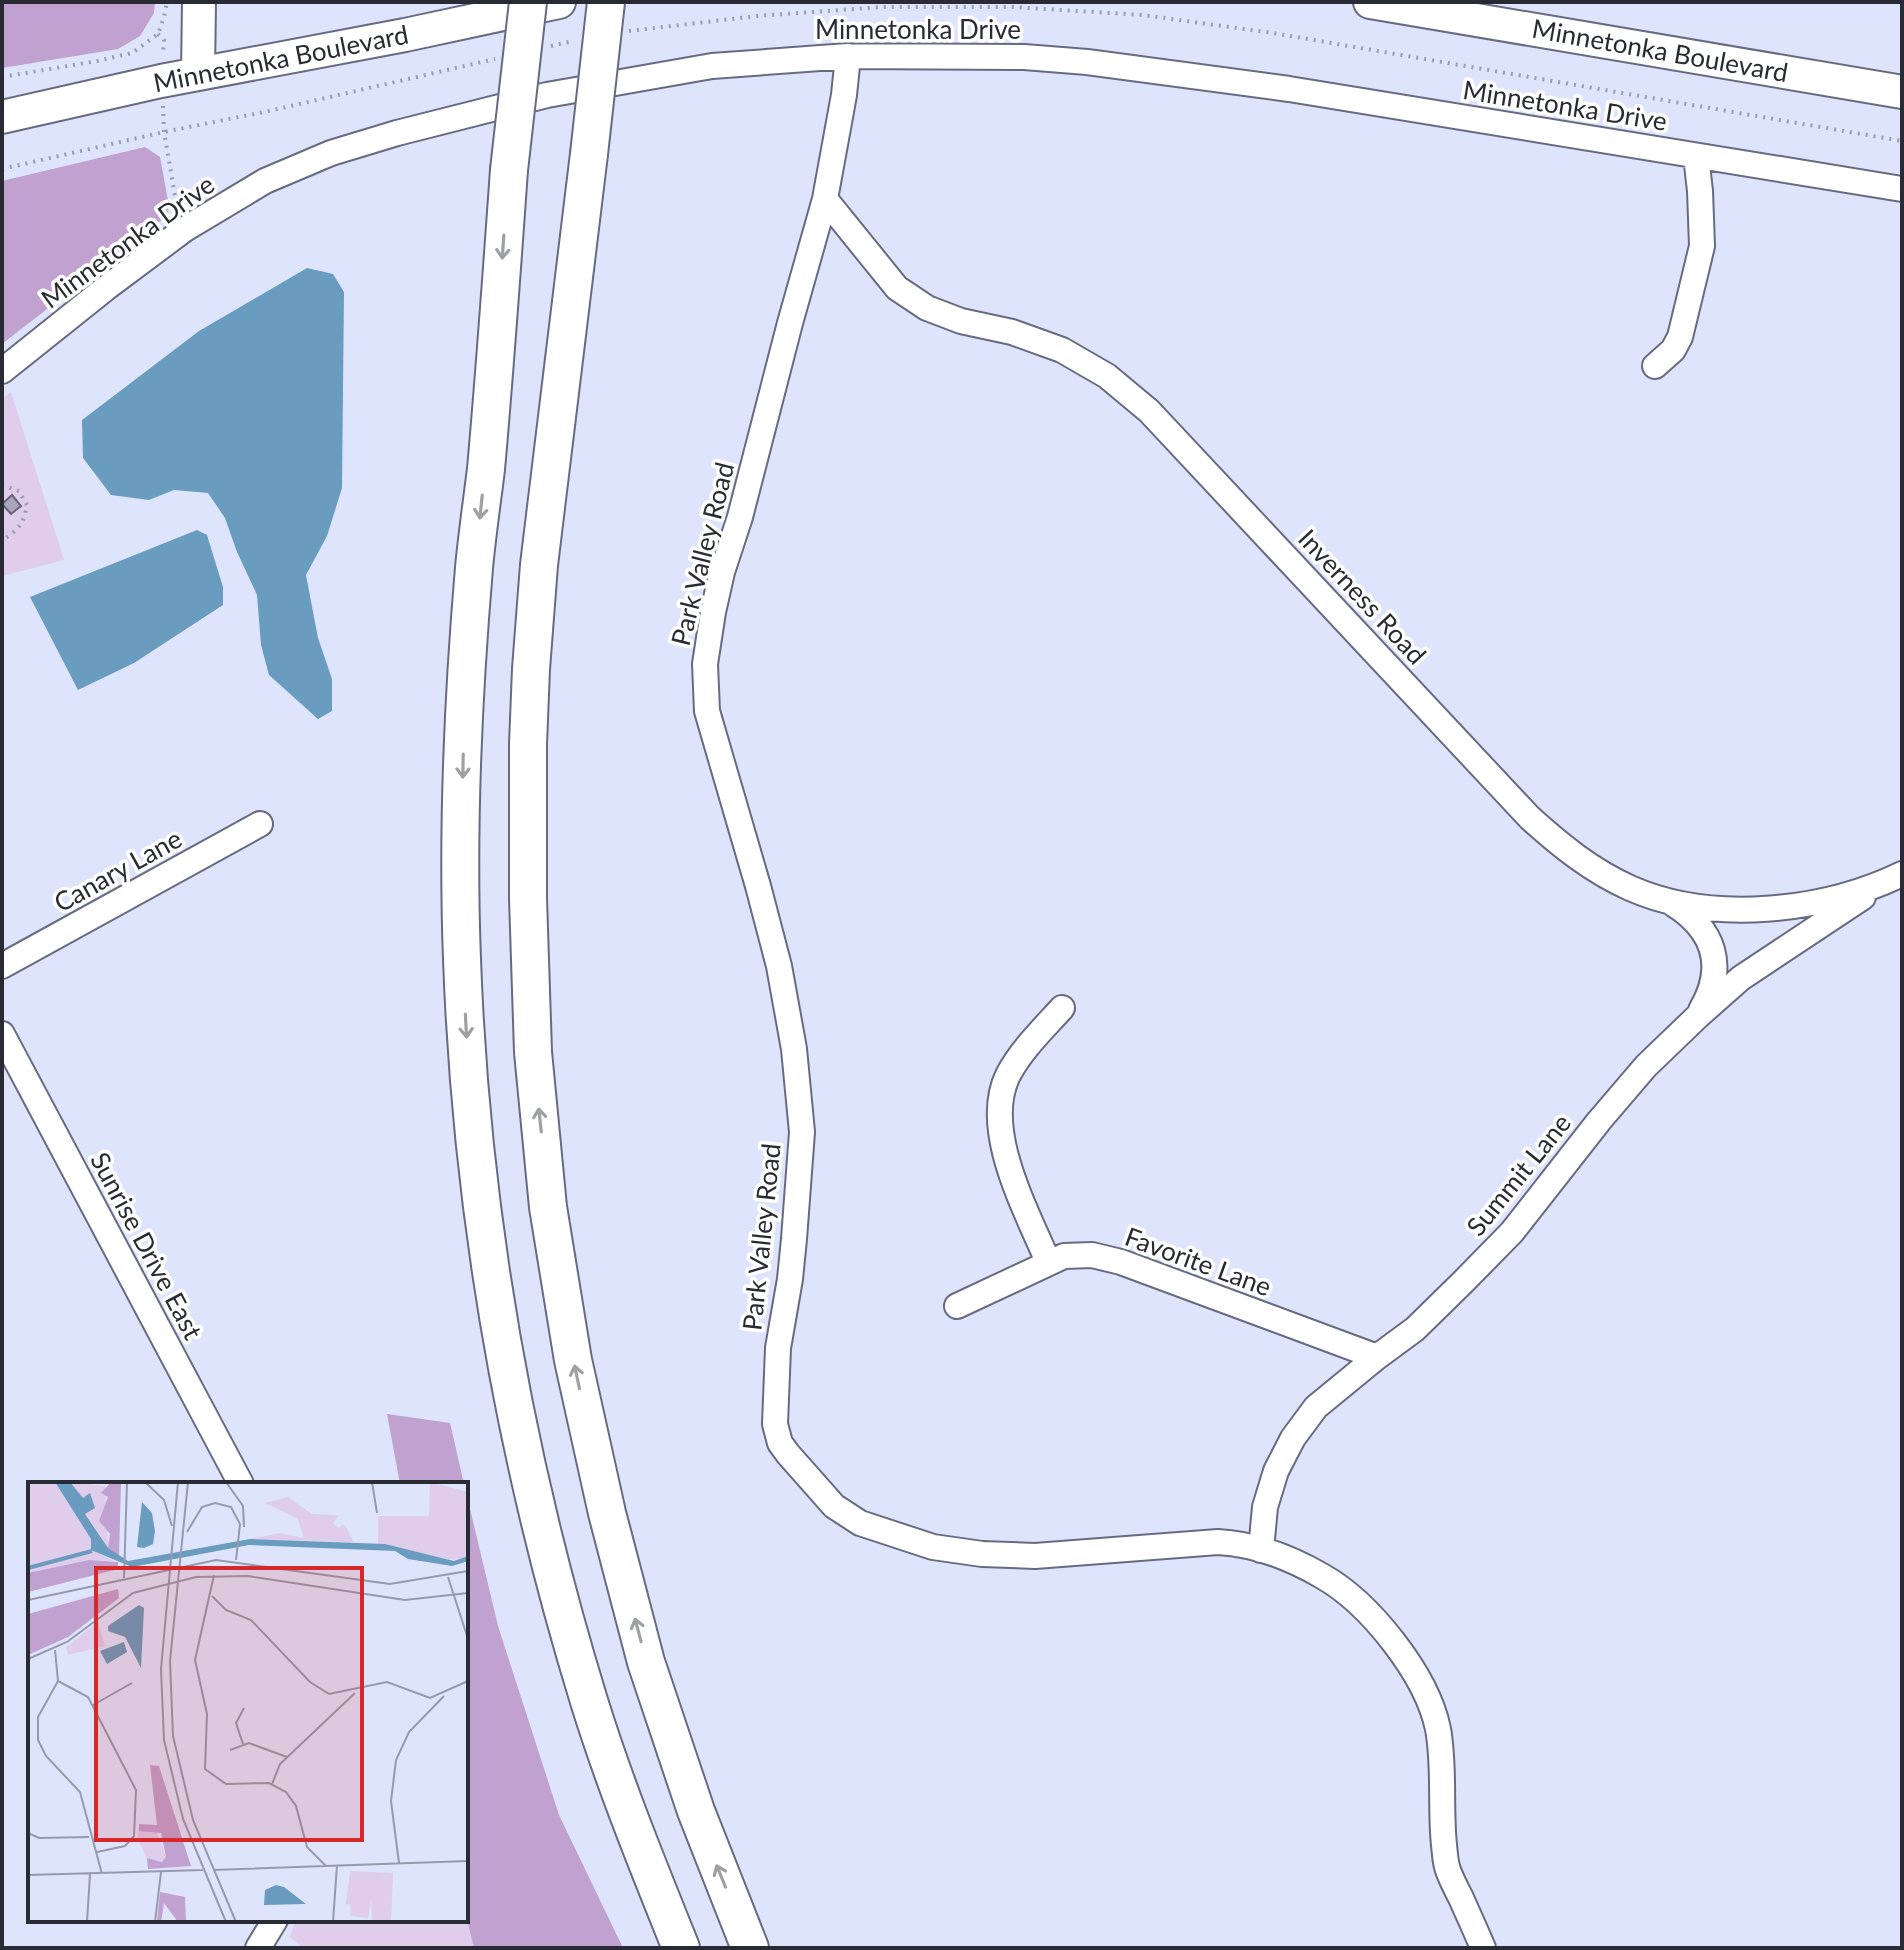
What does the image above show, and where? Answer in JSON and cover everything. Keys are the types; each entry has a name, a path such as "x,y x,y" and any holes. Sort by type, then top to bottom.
{"highway":[{"path":"528,2 509,170 487,453 474,569 464,727 462,959 472,1102 485,1236 499,1327 542,1532 594,1716 624,1803 681,1948"},
{"path":"606,2 539,565 531,669 528,898 533,1052 551,1222 573,1360 607,1513 651,1677 696,1811 750,1948"}],"main road":[{"path":"198,74 199,2"},
{"name":"Minnetonka Boulevard","path":"2,117 198,74 559,2"},
{"name":"Minnetonka Boulevard","path":"1370,2 1902,92"}],"street":[{"name":"Minnetonka Drive","path":"2,371 185,229 265,181 331,153 397,133 547,95 712,66 848,56 1024,57 1141,68 1319,93 1902,189"},
{"name":"Park Valley Road","path":"848,56 825,199 740,517 722,572 705,664 707,711 779,966 794,1049 802,1132 791,1266 776,1376 775,1424 780,1443 834,1506 860,1523 933,1547 982,1554 1035,1556 1240,1543 1324,1577 1362,1606 1394,1642 1418,1678 1432,1710 1438,1730 1441,1818 1447,1868 1483,1948"},
{"path":"1655,366 1673,350 1680,337 1702,246 1696,156"},
{"name":"Inverness Road","path":"825,199 897,288 927,308 1062,350 1107,376 1149,411 1530,818 1561,846 1595,870 1631,889 1671,902 1743,910 1792,906 1838,897 1894,878"},
{"name":"Canary Lane","path":"2,966 260,824"},
{"name":"Summit Lane","path":"1261,1550 1265,1507 1276,1471 1293,1438 1316,1407 1415,1329 1512,1232 1646,1066 1698,1016 1741,978 1894,878"},
{"path":"1671,902 1690,914 1705,931 1713,953 1715,974 1709,997 1698,1016"},
{"path":"1048,1262 1005,1155 999,1117 1007,1078 1027,1048 1062,1008"},
{"name":"Sunrise Drive East","path":"2,1034 240,1482"},
{"name":"Favorite Lane","path":"957,1306 1048,1262 1064,1256 1092,1255 1121,1262 1377,1357"},
{"path":"258,1948 274,1922"}],"path":[{"path":"2,77 132,53 158,34 167,2"},
{"path":"1063,10 1064,2"},
{"path":"164,132 175,203 185,229"},
{"path":"2,485 19,491 27,505 25,520 15,533 2,540"}],"shaded area":[{"path":"2,2 155,2 154,13 140,36 118,49 2,68"},
{"path":"145,147 160,157 169,206 167,216 2,344 2,181"},
{"path":"11,392 64,560 2,576 2,399"},
{"path":"387,1414 450,1423 464,1482 400,1482"},
{"path":"468,1500 498,1626 559,1815 623,1948 474,1948 468,1922"},
{"path":"295,1922 468,1922 474,1948 303,1948 290,1937"}],"water":[{"path":"307,268 333,274 344,292 342,488 327,536 306,575 318,638 332,679 332,711 318,719 269,675 261,645 257,595 225,518 208,493 174,490 149,500 111,495 83,458 82,420 199,331"},
{"path":"197,530 207,535 223,587 223,605 134,663 78,690 30,597"}],"building":[{"path":"12,495 21,506 11,514 2,504"}]}
